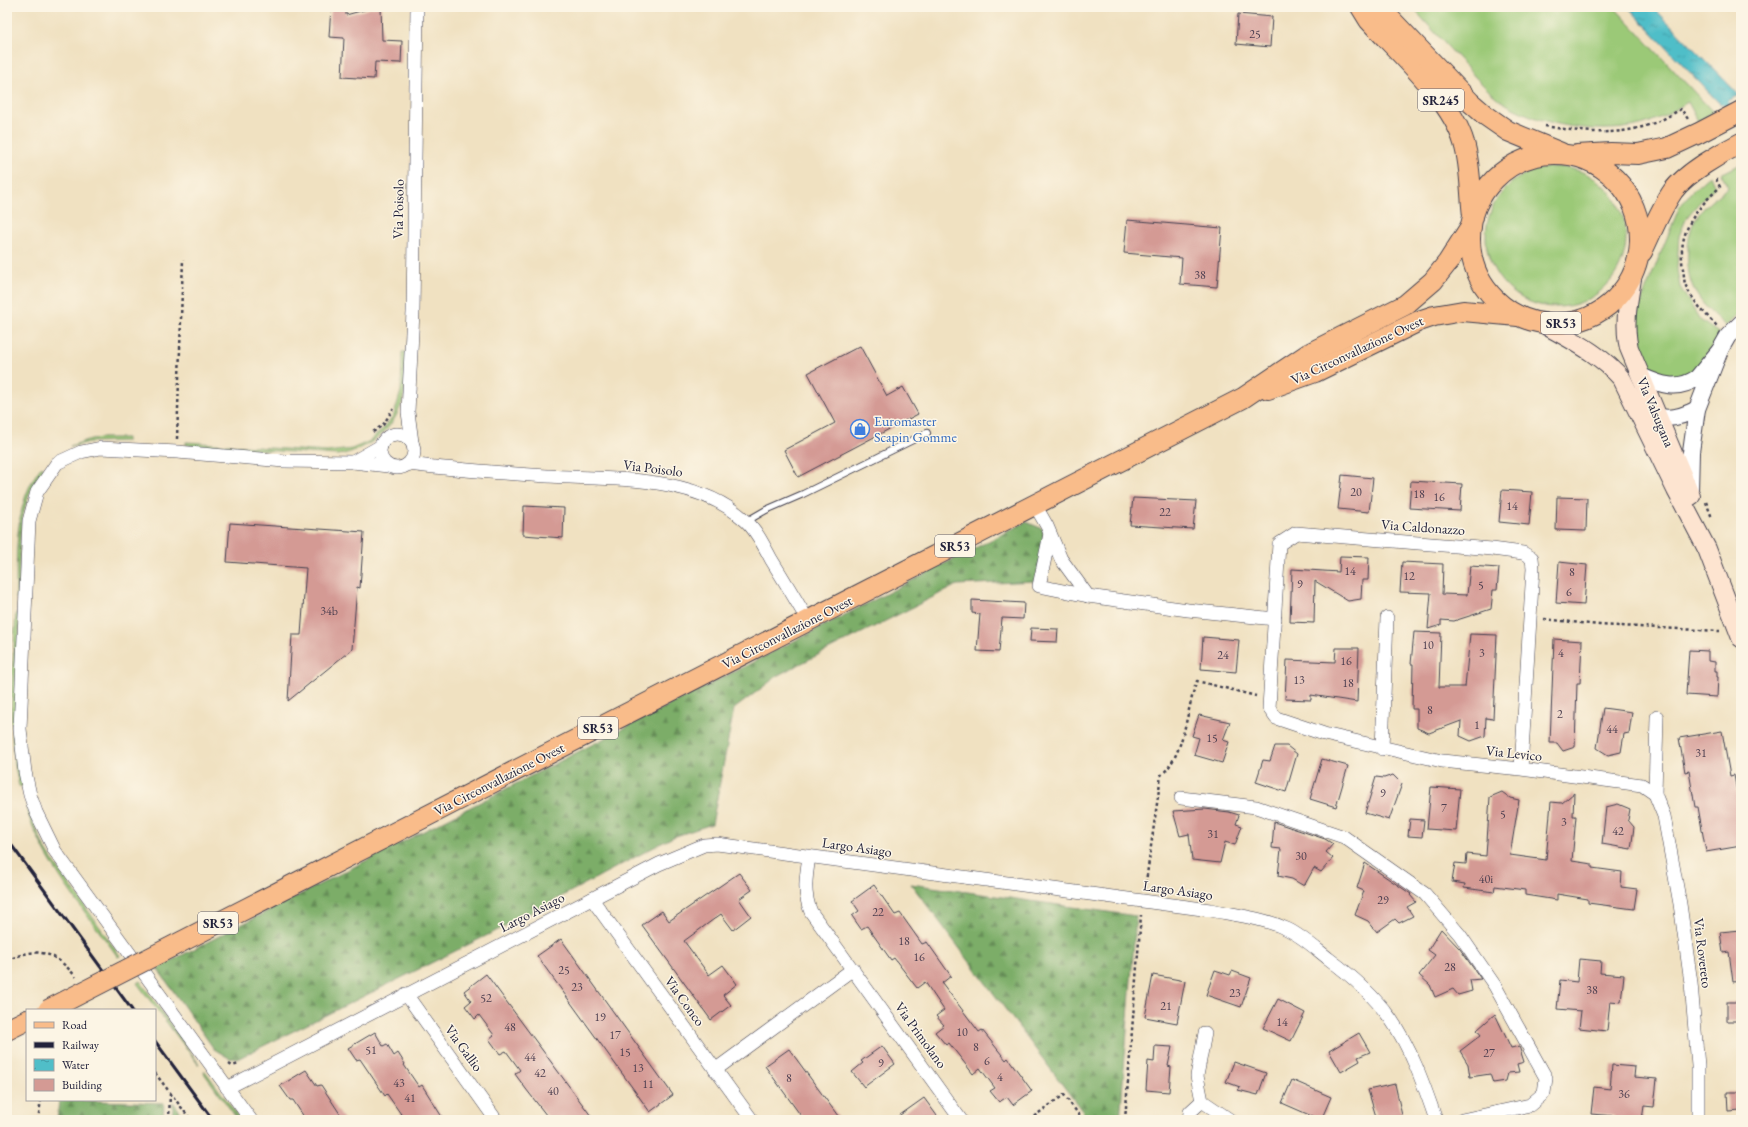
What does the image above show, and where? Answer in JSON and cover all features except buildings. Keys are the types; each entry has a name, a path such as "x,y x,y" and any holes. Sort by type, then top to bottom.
{"main road":[{"name":"SR245","path":"1361,7 1369,20 1434,89 1454,120 1464,141 1472,221"},
{"name":"SR245","path":"1379,7 1470,102 1485,115 1508,131 1568,155"},
{"name":"Via Circonvallazione Ovest","path":"50,1009 1243,398 1308,354 1405,305 1433,281 1448,262 1472,221 1478,202 1486,189 1507,169 1520,161 1535,156 1611,153 1638,154 1667,148 1700,133 1741,111"},
{"name":"Via Circonvallazione Ovest","path":"1243,398 1315,372 1419,321 1434,316 1464,311 1520,316 1540,322 1555,323 1570,322 1598,312 1621,292 1634,269 1659,216 1674,190 1689,175 1737,145"},
{"name":"Via Circonvallazione Ovest","path":"1568,155 1589,161 1604,170 1618,181 1628,196 1636,212 1640,229 1640,247 1634,269"},
{"name":"Via Circonvallazione Ovest","path":"1472,221 1471,248 1479,276 1487,288 1502,304 1520,316"},
{"name":"Via Valsugana","path":"1634,269 1627,317 1627,337 1629,348 1690,492 1700,519 1707,549"},
{"name":"Via Valsugana","path":"1540,322 1598,355 1610,365 1622,379 1676,490 1707,549 1740,635"},
{"path":"7,1030 26,1020"}],"street":[{"name":"Via Poisolo","path":"413,445 408,412 413,304 417,7"},
{"path":"1690,492 1691,452 1697,409 1720,350 1728,336 1741,323"},
{"path":"1641,376 1671,387 1684,384 1697,378 1720,350"},
{"path":"1610,365 1632,381 1637,387 1647,411 1664,418 1683,415 1697,409"},
{"path":"392,435 408,412"},
{"path":"353,462 380,446 387,437 392,435 404,435 429,466"},
{"path":"251,1120 55,851 36,812 30,795 25,772 20,729 28,521 37,492 57,463 81,452 101,448 177,452 284,461 353,462 399,468 409,464 414,454 413,445"},
{"path":"380,446 381,457 388,466"},
{"name":"Via Poisolo","path":"409,464 455,470 649,482 684,488 715,499 747,521 758,536 808,621"},
{"path":"1035,505 1061,559 1088,596"},
{"path":"1050,534 1038,586 1088,596 1188,610 1274,619"},
{"name":"Via Caldonazzo","path":"1276,718 1269,708 1279,544 1296,534 1523,552 1532,558 1533,568 1521,769"},
{"path":"1382,749 1387,618"},
{"name":"Via Rovereto","path":"1657,717 1655,794 1664,816 1680,904 1691,983 1698,1066 1698,1120"},
{"name":"Via Levico","path":"1276,718 1324,734 1382,749 1442,761 1521,769 1642,785 1655,794"},
{"path":"1181,798 1256,807 1344,837 1425,894 1460,935 1496,986 1546,1078 1544,1093 1530,1104 1462,1120"},
{"name":"Largo Asiago","path":"227,1088 659,864 704,845 717,844 1210,910 1254,918 1288,930 1319,950 1366,989 1389,1018 1416,1068 1436,1120"},
{"name":"Via Primolano","path":"809,857 805,887 807,904 811,912 961,1120"},
{"name":"Via Conco","path":"592,899 752,1120"},
{"path":"715,1070 853,969"},
{"name":"Via Gallio","path":"406,994 496,1120"},
{"path":"1206,1033 1197,1076 1202,1100 1230,1120"},
{"path":"1189,1120 1190,1112 1202,1100"}],"lane":[{"path":"747,521 766,510 803,494 927,433"}],"path":[{"path":"1542,125 1579,131 1606,132 1632,130 1652,124 1681,109 1691,124"},
{"path":"1716,179 1720,187 1702,204 1691,220 1686,231 1681,257 1685,284 1701,309 1718,328"},
{"path":"177,452 183,259"},
{"path":"370,435 383,425 391,414 394,406"},
{"path":"1706,499 1712,520"},
{"path":"1538,619 1740,635"},
{"path":"1145,891 1161,775 1167,771 1175,755 1183,734 1193,691 1198,681 1260,697"},
{"path":"1137,890 1151,892"},
{"path":"1125,1120 1141,913"},
{"path":"7,961 19,954 34,952 46,953 63,963 79,982"},
{"path":"226,1062 232,1066 241,1064"},
{"path":"156,1074 191,1120"},
{"path":"169,1120 170,1093"},
{"path":"1029,1120 1064,1095 1083,1120"},
{"path":"38,1120 41,1101"}],"green space":[{"path":"1412,7 1614,7 1713,112 1698,121 1688,102 1650,122 1633,127 1592,129 1549,122 1511,107 1496,97"},
{"path":"1741,164 1741,311 1726,326 1716,318 1696,293 1689,273 1688,245 1692,226 1698,215 1710,202 1728,187 1721,174"},
{"path":"1563,167 1583,172 1606,187 1621,210 1625,223 1625,251 1621,264 1606,287 1583,302 1570,306 1549,307 1529,302 1506,287 1491,264 1487,251 1486,230 1491,210 1506,187 1529,172 1542,168"},
{"path":"1710,175 1715,187 1687,217 1679,236 1677,269 1680,287 1700,320 1720,334 1696,371 1674,379 1655,375 1648,370 1635,342 1634,323 1679,208 1691,192"},
{"path":"402,352 406,352 406,379 404,395 400,407 395,418 380,436 361,448 338,455 186,445 186,442 327,452 352,449 370,441 385,427 394,415 401,391"},
{"path":"127,438 127,441 89,442 70,446 91,439"},
{"path":"42,466 44,468 28,498 24,514 20,546 19,597 16,598 17,546 21,512 33,480"},
{"path":"1026,522 1043,529 1044,550 1035,581 957,585 780,674 734,709 712,824 673,837 502,928 237,1059 229,1058 214,1049 157,968"},
{"path":"16,613 19,613 22,787 19,786 15,765 12,722 12,678"},
{"path":"27,807 43,845 120,956 118,957 66,886 54,867 33,828 26,808"},
{"path":"911,884 1136,916 1120,1120 1089,1120"},
{"path":"140,981 199,1064 137,983"},
{"path":"205,1071 241,1120 238,1120 204,1073"},
{"path":"59,1101 164,1103 163,1120 57,1120"},
{"path":"173,1102 186,1120 172,1120"}],"water":[{"path":"1628,7 1653,7 1739,95 1720,104"}],"waterway":[{"path":"1720,97 1732,110"}],"railway":[{"path":"7,839 131,1009"},
{"path":"156,1042 213,1120"}],"place":[{"name":"Euromaster Scapin Gomme","path":"860,429"}]}
